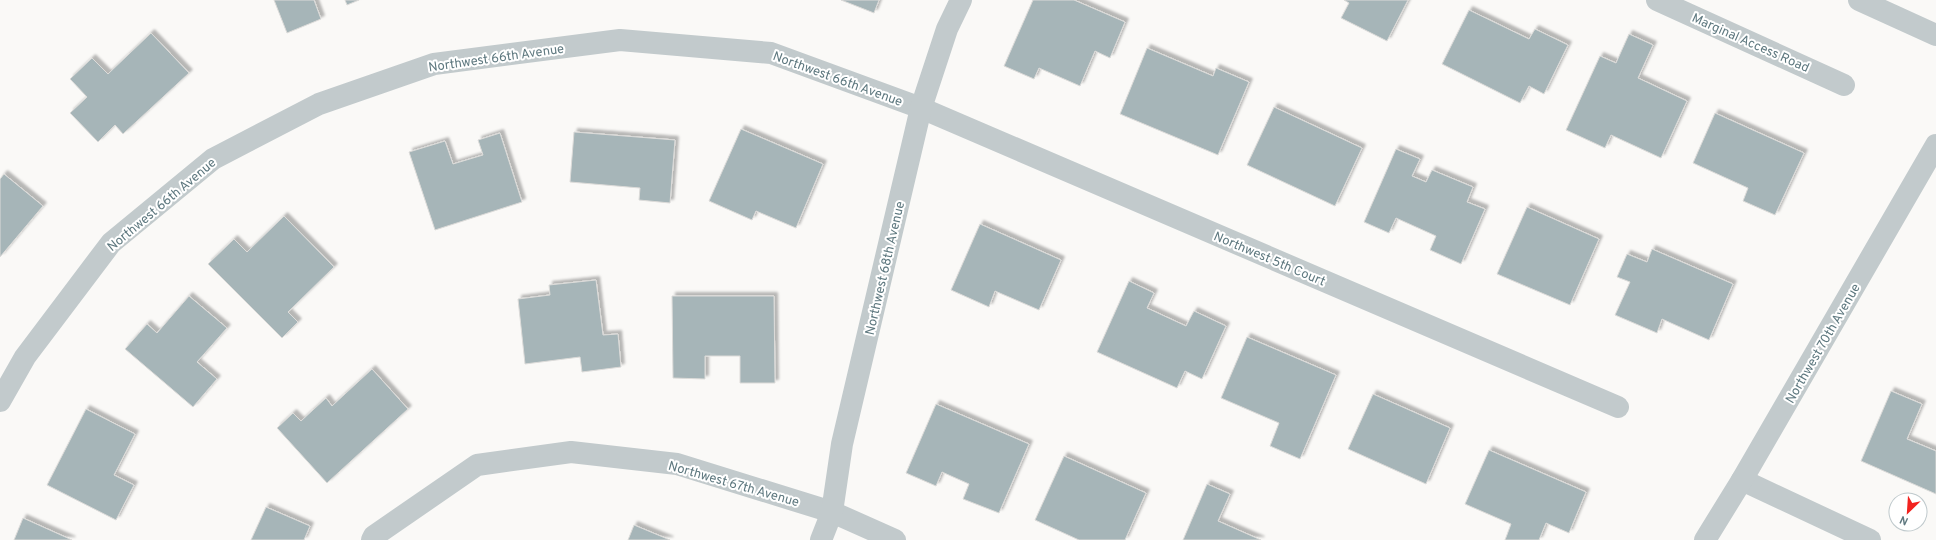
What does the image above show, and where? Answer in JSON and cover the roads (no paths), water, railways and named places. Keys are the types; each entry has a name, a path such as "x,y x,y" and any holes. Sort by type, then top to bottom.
{"street":[{"name":"Northwest 68th Avenue","path":"821,540 832,512 842,444 921,108 947,29 961,0"},
{"name":"Marginal Access Road","path":"1657,0 1844,85"},
{"path":"1859,0 1936,35"},
{"name":"Northwest 66th Avenue","path":"0,401 24,357 111,242 213,159 319,104 434,64 620,40 771,53 921,108"},
{"name":"Northwest 5th Court","path":"921,108 1618,407"},
{"name":"Northwest 70th Avenue","path":"1706,540 1936,145"},
{"name":"Northwest 67th Avenue","path":"372,540 374,536 477,466 571,452 677,464 832,512 895,540"},
{"path":"1742,480 1870,540"}]}
